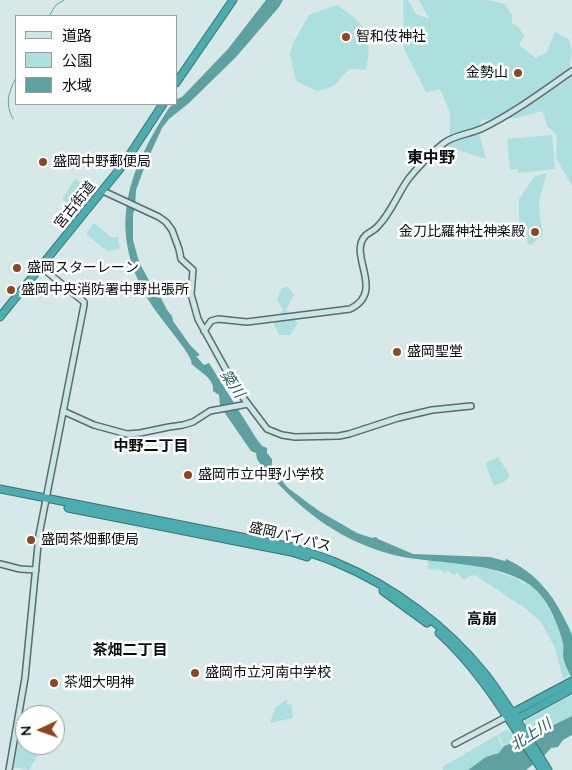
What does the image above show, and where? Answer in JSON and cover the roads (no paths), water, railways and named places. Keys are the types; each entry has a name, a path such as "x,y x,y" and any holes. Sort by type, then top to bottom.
{"highway":[{"path":"178,80 234,0"},
{"name":"宮古街道","path":"0,317 123,165 162,105"},
{"name":"盛岡バイパス","path":"0,489 46,501 291,552 332,565 365,580 424,620 456,649 476,671 548,770"},
{"name":"盛岡バイパス","path":"0,494 46,501"},
{"path":"514,721 572,681"},
{"path":"558,692 572,689"},
{"name":"盛岡バイパス","path":"514,721 542,770"}],"street":[{"path":"204,331 211,322 218,319 248,322 350,309 357,306 366,291 367,285 360,254 362,241 365,236 378,226 409,178 446,141 484,128 572,71"},
{"path":"103,191 166,222 176,239 181,259 193,270 191,282 193,304 204,331 236,388 266,430 282,435 310,438 349,434 398,418 432,410 471,406"},
{"path":"9,770 25,678 39,535 84,305 84,302 41,268"},
{"path":"63,411 94,425 127,434 183,425 192,422 207,412 248,404"},
{"path":"0,564 20,569 36,570"},
{"path":"455,744 514,721"}],"water":[{"path":"266,0 283,0 236,57 189,103 169,119 162,128 146,163 136,190 133,214 133,240 139,262 153,288 156,288 173,321 199,354 199,356 196,356 204,365 209,363 256,438 262,446 267,448 267,453 272,459 272,469 288,488 319,511 357,533 372,538 376,537 413,554 490,557 505,561 506,559 526,570 549,593 570,630 572,636 572,679 564,660 563,643 555,619 543,598 530,585 513,576 493,570 407,558 370,548 335,530 303,508 261,465 256,453 251,451 220,406 219,395 213,391 212,383 207,376 192,364 184,349 151,304 137,278 129,252 126,228 127,204 133,180 154,132 169,108 172,105 178,105 178,99 182,97 228,49"},
{"path":"572,716 572,735 563,740 558,747 551,748 526,770 468,770 486,757 499,753 504,746 531,736"}],"waterway":[{"path":"50,15 56,5 64,0"},
{"path":"13,119 8,98 15,80"}],"place":[{"name":"智和伎神社","path":"346,37"},
{"name":"金勢山","path":"518,73"},
{"name":"盛岡中野郵便局","path":"43,162"},
{"name":"金刀比羅神社神楽殿","path":"535,232"},
{"name":"盛岡スターレーン","path":"17,268"},
{"name":"盛岡中央消防署中野出張所","path":"11,290"},
{"name":"盛岡聖堂","path":"397,352"},
{"name":"盛岡市立中野小学校","path":"188,475"},
{"name":"盛岡茶畑郵便局","path":"31,540"},
{"name":"盛岡市立河南中学校","path":"195,673"},
{"name":"茶畑大明神","path":"54,683"}],"district":[{"name":"東中野","path":"431,158"},
{"name":"中野二丁目","path":"151,446"},
{"name":"高崩","path":"482,619"},
{"name":"茶畑二丁目","path":"130,650"}],"water label":[{"name":"簗川","path":"232,384"},
{"name":"北上川","path":"531,735"}]}
